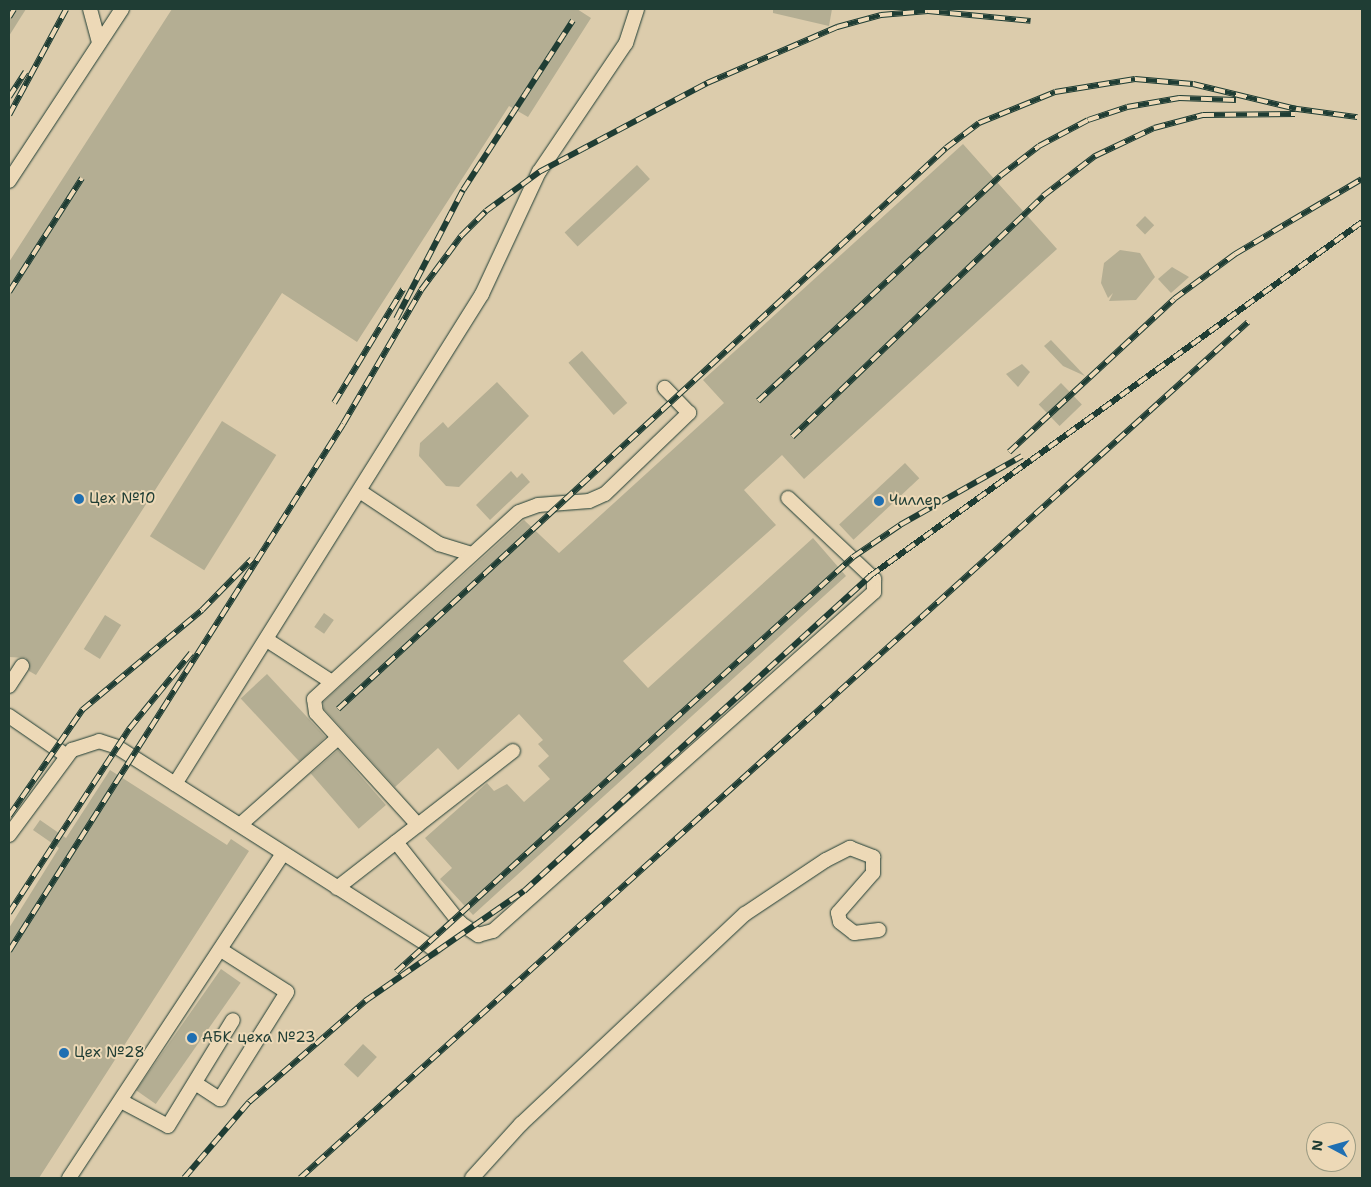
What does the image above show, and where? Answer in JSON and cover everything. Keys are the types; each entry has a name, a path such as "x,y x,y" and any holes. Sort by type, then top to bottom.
{"street":[{"path":"90,9 99,44"},
{"path":"9,181 122,9"},
{"path":"175,784 361,492 482,294 539,172 626,42 637,9"},
{"path":"418,825 338,738 312,704 332,682 524,509 589,501 605,494 689,413 665,388"},
{"path":"361,492 439,544 472,554"},
{"path":"396,842 460,923 478,935 493,931 874,592 874,579 788,498"},
{"path":"267,640 332,682"},
{"path":"9,686 22,666"},
{"path":"9,716 66,756"},
{"path":"241,824 338,738"},
{"path":"9,835 66,756 86,742 107,743 241,824 283,854 432,948 460,923"},
{"path":"337,888 513,751"},
{"path":"472,1178 521,1124 745,914 826,860 850,848 873,857 872,872 838,913 840,922 854,933 879,930"},
{"path":"70,1178 283,854"},
{"path":"195,1083 220,1099 287,992 221,950"},
{"path":"121,1101 168,1126 233,1020"}],"shaded area":[{"path":"9,9 1362,9 1362,1178 9,1178"}],"building":[{"path":"9,9 26,9 9,36"},
{"name":"Цех №10","path":"172,9 577,9 591,18 528,117 509,106 357,342 282,293 36,675 29,671 26,658 9,657 9,262"},
{"path":"773,9 832,9 829,26 773,13"},
{"path":"963,144 1057,249 804,479 782,455 744,490 776,525 623,661 648,688 813,538 846,576 473,915 440,879 452,868 425,838 487,783 494,791 507,784 524,802 550,779 538,766 549,756 538,744 543,740 519,714 458,770 438,748 395,787 324,709 323,702 524,520 559,553 724,403 703,380"},
{"path":"637,165 650,179 578,246 565,233"},
{"path":"1145,216 1154,225 1145,234 1136,225"},
{"path":"1120,250 1140,253 1155,277 1136,300 1109,301 1113,293 1108,298 1101,283 1104,263"},
{"path":"1172,267 1189,277 1171,293 1158,279"},
{"path":"1051,340 1085,376 1063,366 1044,346"},
{"path":"582,351 627,403 614,415 568,363"},
{"path":"1022,364 1030,372 1018,387 1006,374"},
{"path":"497,382 529,416 459,487 446,486 419,456 420,443 443,422 448,428"},
{"path":"1061,383 1082,405 1060,426 1039,405"},
{"path":"222,421 276,455 204,570 150,536"},
{"name":"Чиллер","path":"905,463 919,478 854,540 839,524"},
{"path":"511,471 517,478 522,473 530,482 490,520 476,505"},
{"path":"324,613 334,620 324,634 314,627"},
{"path":"105,615 121,625 100,659 84,649"},
{"path":"267,674 326,737 299,761 241,699"},
{"path":"338,750 386,805 359,829 311,774"},
{"name":"Цех №28","path":"110,770 227,845 231,839 249,851 39,1178 9,1178 9,928 59,848 33,830 40,820 66,838"},
{"name":"АБК цеха №23","path":"221,969 241,983 156,1104 136,1090"},
{"path":"363,1044 377,1057 358,1077 344,1064"}],"railway":[{"path":"9,17 14,9"},
{"path":"9,115 66,9"},
{"path":"9,951 343,424 421,290 461,236 486,211 539,172 707,83 837,27 881,15 928,11 1031,21"},
{"path":"396,319 463,190 573,20"},
{"path":"9,97 25,72"},
{"path":"338,709 946,148 979,123 1055,92 1135,79 1193,84 1296,109"},
{"path":"758,401 1000,176 1039,146 1088,120 1127,107 1179,98 1236,100"},
{"path":"1290,108 1357,117"},
{"path":"792,437 1043,196 1095,156 1154,128 1203,115 1295,114"},
{"path":"9,292 82,178"},
{"path":"1009,452 1174,299 1235,254 1362,179"},
{"path":"184,1178 249,1102 365,1001 524,891 870,576 1362,222"},
{"path":"334,403 403,289"},
{"path":"300,1178 1248,322"},
{"path":"396,972 853,557 900,525 1022,456"},
{"path":"9,816 82,710 202,610 252,559"},
{"path":"9,913 129,729 191,653"}],"place":[{"name":"Цех №10","path":"79,499"},
{"name":"Чиллер","path":"879,501"},
{"name":"АБК цеха №23","path":"192,1038"},
{"name":"Цех №28","path":"64,1053"}]}
